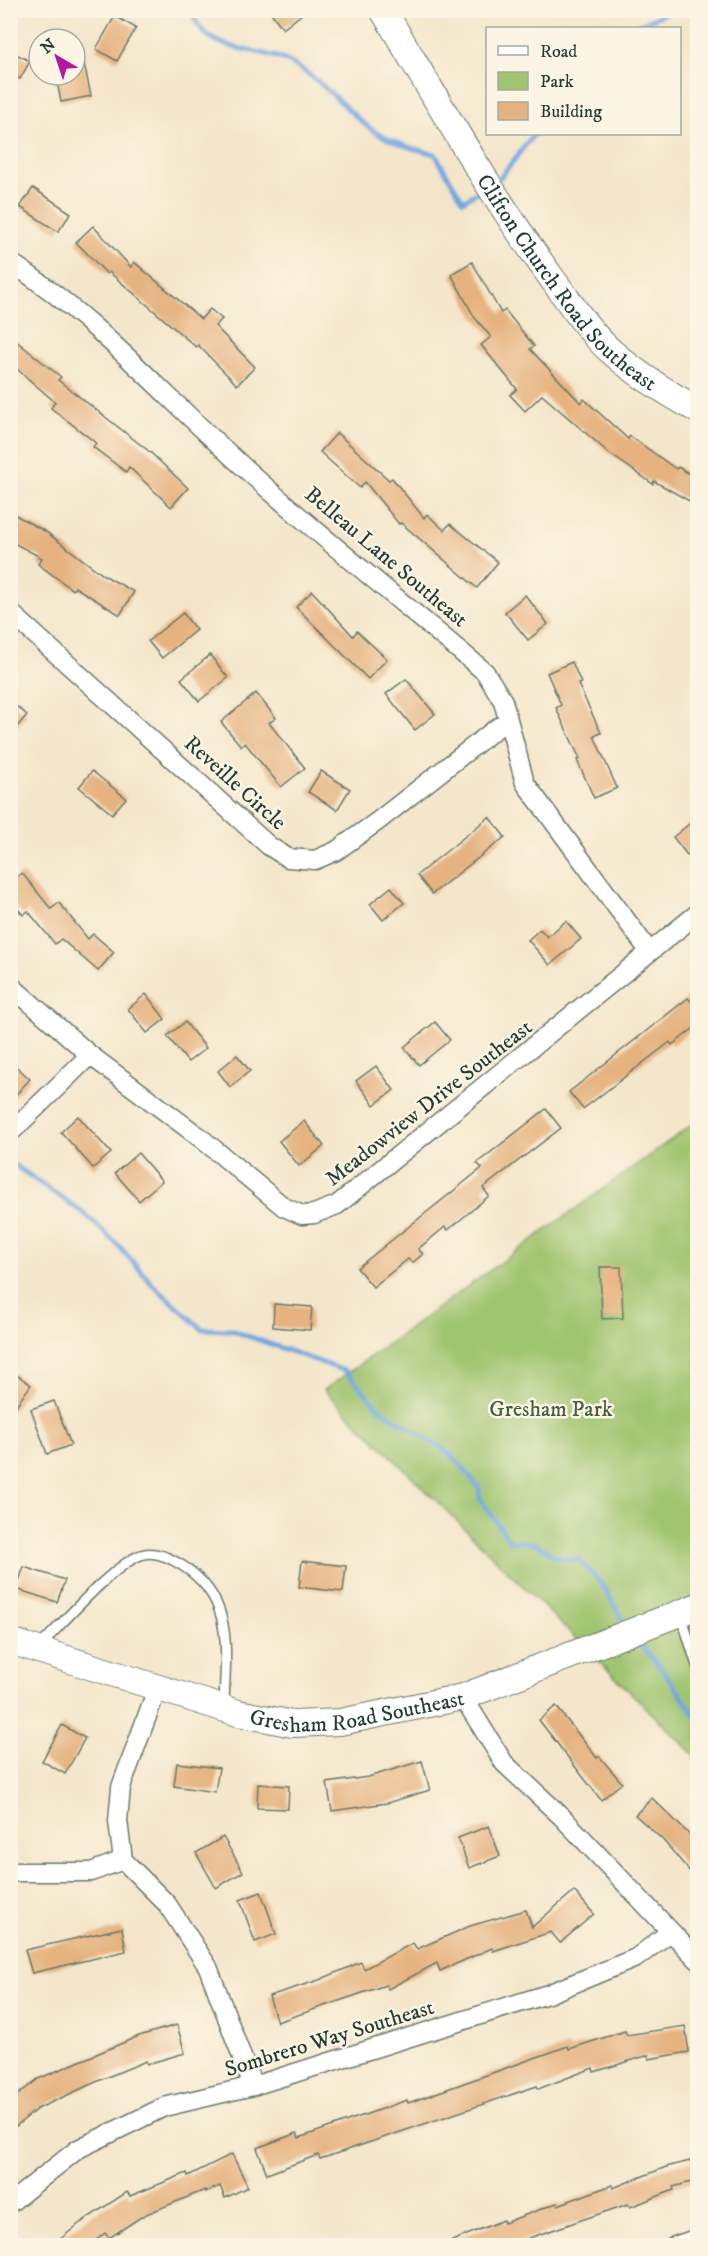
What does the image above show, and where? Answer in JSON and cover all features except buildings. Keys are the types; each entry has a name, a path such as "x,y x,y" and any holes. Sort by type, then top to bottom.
{"street":[{"name":"Clifton Church Road Southeast","path":"383,10 484,179 533,252 588,326 614,354 666,392 698,410"},
{"name":"Belleau Lane Southeast","path":"10,262 36,279 102,335 228,453 485,672 503,701 525,783 649,951"},
{"name":"Reveille Circle","path":"10,612 269,846 288,858 315,860 336,851 378,822 498,726 508,725"},
{"name":"Meadowview Drive Southeast","path":"10,985 90,1055 202,1139 284,1207 302,1215 314,1214 337,1205 576,1014 649,951 698,913"},
{"path":"10,1133 90,1055"},
{"name":"Gresham Road Southeast","path":"10,1641 224,1709 293,1724 340,1722 464,1697 689,1609"},
{"path":"157,1689 121,1787 118,1821 123,1860 167,1904 208,1967 253,2086"},
{"path":"464,1697 504,1763 562,1817 669,1933 698,1960"},
{"path":"10,1872 91,1872 123,1860"},
{"name":"Sombrero Way Southeast","path":"10,2203 78,2149 164,2107 253,2086 548,1994 636,1958 669,1933"},
{"path":"675,2246 698,2238"}],"lane":[{"path":"36,1650 82,1602 122,1567 144,1554 169,1557 202,1581 226,1626 224,1709"},
{"path":"689,1609 698,1669"}],"green space":[{"name":"Gresham Park","path":"697,1121 697,1765 694,1755 324,1390"}],"waterway":[{"path":"191,10 198,25 219,42 287,61 319,83 375,132 400,144 435,154 463,201 479,191"},
{"path":"634,27 673,10"},
{"path":"500,178 533,135"},
{"path":"10,1162 85,1214 118,1245 153,1285 202,1329 231,1330 345,1371 380,1409 446,1451 459,1463 479,1488 480,1499 510,1541 535,1543 556,1557 579,1560 601,1583 623,1620"},
{"path":"639,1643 665,1673 698,1719"}]}
